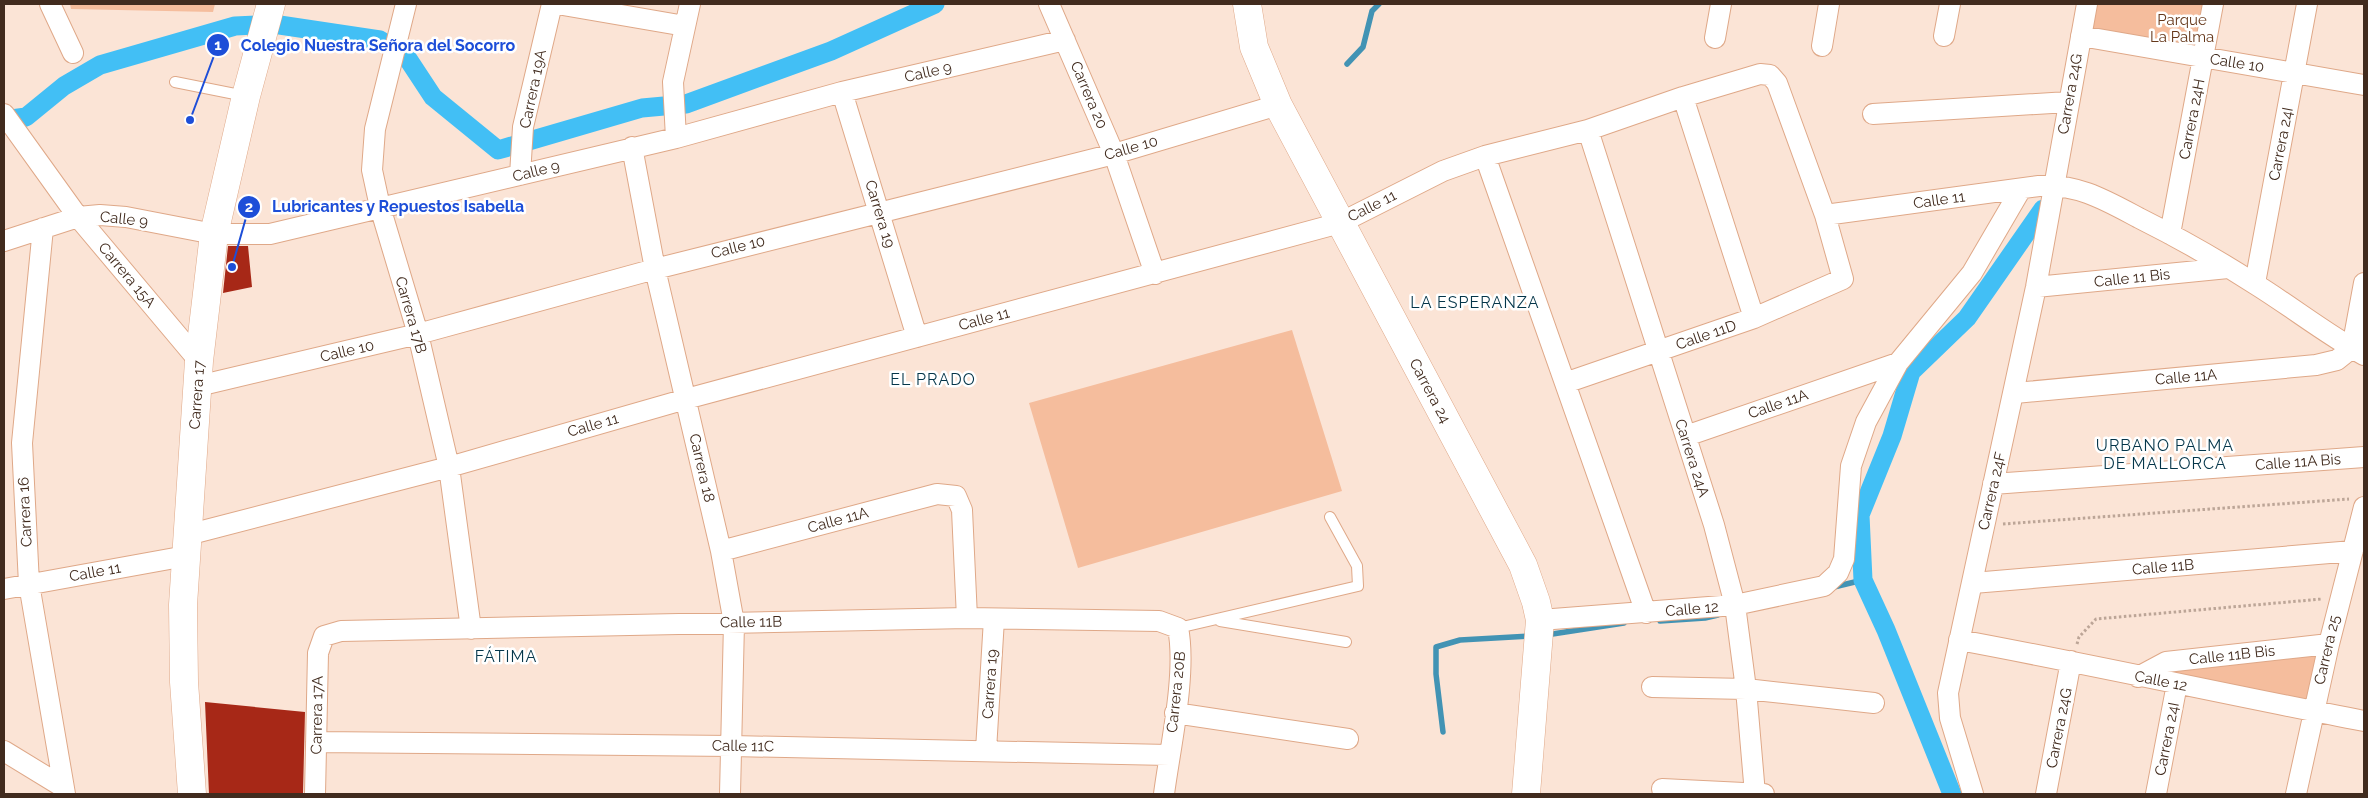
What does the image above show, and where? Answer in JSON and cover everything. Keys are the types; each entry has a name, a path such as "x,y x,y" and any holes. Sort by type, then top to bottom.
{"street":[{"path":"50,4 73,53"},
{"name":"Carrera 17","path":"192,794 184,682 183,605 198,373 214,234 246,96 271,4"},
{"name":"Carrera 17B","path":"406,4 374,138 372,170 380,207 418,334 448,467 471,629"},
{"name":"Carrera 19A","path":"520,176 520,154 524,127 552,4"},
{"path":"557,4 685,26"},
{"path":"676,138 673,109 674,82 690,4"},
{"name":"Carrera 20","path":"1048,4 1114,154 1155,274"},
{"path":"1715,38 1722,4"},
{"path":"1822,46 1829,4"},
{"path":"1944,36 1950,4"},
{"name":"Carrera 24G","path":"2054,185 2087,4"},
{"name":"Carrera 24H","path":"2170,234 2213,4"},
{"name":"Carrera 24I","path":"2255,283 2307,4"},
{"name":"Carrera 24","path":"1247,6 1254,47 1278,105 1523,565 1536,602 1539,634 1526,794"},
{"name":"Calle 10","path":"2081,36 2364,85"},
{"name":"Calle 9","path":"4,241 78,217 100,215 126,217 214,234 270,234 676,138 842,92 1065,40"},
{"name":"Calle 11","path":"4,589 186,546 448,467 686,399 1340,223 1443,171 1485,156 1588,130 1683,97 1760,74 1770,75 1777,84 1825,215 2054,185"},
{"name":"Carrera 19","path":"842,92 880,211 917,337"},
{"path":"1683,97 1754,318"},
{"path":"1873,114 2068,102"},
{"name":"Calle 10","path":"198,373 418,334 655,269 880,211 1114,154 1278,105"},
{"name":"Carrera 15A","path":"4,114 78,217 198,373"},
{"name":"Carrera 24A","path":"1588,130 1657,352 1714,525 1735,605 1758,794"},
{"name":"Carrera 18","path":"632,147 655,269 721,552 734,623 730,794"},
{"path":"1485,156 1646,612"},
{"path":"2054,185 2093,194 2170,234 2255,283 2358,351 2364,283"},
{"name":"Carrera 24F","path":"1973,794 1950,718 1948,693 1992,484 2015,393 2054,185"},
{"path":"1898,363 1972,273 2021,189"},
{"name":"Calle 11D","path":"1565,383 1754,318 1843,279 1825,215"},
{"name":"Carrera 16","path":"43,228 22,443 29,584 64,791"},
{"name":"Calle 11 Bis","path":"2036,287 2228,268"},
{"name":"Calle 11A","path":"2015,393 2316,365 2337,360 2358,351"},
{"name":"Calle 11A","path":"1686,436 1898,363"},
{"name":"Calle 12","path":"1539,634 1646,612 1735,605 1824,586 1838,573 1844,559 1851,466 1866,422 1898,363"},
{"name":"Calle 11A Bis","path":"1992,484 2364,457"},
{"name":"Calle 11A","path":"721,552 937,494 956,496 962,510 968,618"},
{"name":"Carrera 25","path":"2296,794 2313,712 2353,550 2359,503"},
{"name":"Calle 11B","path":"1972,583 2353,550"},
{"name":"Calle 11B","path":"324,636 341,631 968,618 1159,621 1178,628"},
{"name":"Carrera 19","path":"986,750 994,618"},
{"name":"Carrera 20B","path":"1164,794 1175,713 1181,646 1178,628"},
{"name":"Carrera 17A","path":"315,794 318,653 324,636"},
{"name":"Calle 12","path":"1959,640 2071,661 2138,677 2364,722"},
{"name":"Calle 11B Bis","path":"2138,677 2166,662 2329,644"},
{"name":"Carrera 24G","path":"2046,794 2071,661"},
{"name":"Carrera 24I","path":"2156,794 2177,684"},
{"path":"1652,687 1746,689 1874,703"},
{"path":"1175,713 1348,738"},
{"name":"Calle 11C","path":"316,742 732,746 1169,755"},
{"path":"4,751 64,791"},
{"path":"1662,789 1758,794"}],"lane":[{"path":"174,82 246,96"},
{"path":"1178,628 1358,586 1357,566 1330,517"},
{"path":"1214,620 1346,642"}],"path":[{"path":"1984,525 2359,503"},
{"path":"2071,661 2079,637 2096,619 2340,598"}],"green space":[{"path":"70,4 215,4 213,12 71,9"},
{"name":"Parque La Palma","path":"2087,4 2213,4 2203,57 2081,36"},
{"path":"1292,330 1342,491 1078,568 1029,403"},
{"path":"2329,644 2313,711 2138,677 2166,662"}],"building":[{"path":"228,246 248,246 252,287 223,293"},
{"path":"205,702 305,712 303,794 209,794"}],"waterway":[{"path":"4,120 26,117 64,86 100,65 235,26 273,24 380,40 406,56 433,97 498,150 642,108 686,104 831,51 935,4"},
{"path":"1347,64 1363,47 1372,11 1379,4"},
{"path":"1952,794 1886,630 1863,580 1860,515 1892,436 1911,372 1967,318 2043,209"},
{"path":"1834,587 1863,580"},
{"path":"1660,621 1705,618 1718,615"},
{"path":"1546,635 1624,623"},
{"path":"1443,732 1436,674 1436,647 1460,640 1532,636"}],"place":[{"name":"Colegio Nuestra Señora del Socorro","path":"190,120"},
{"name":"Lubricantes y Repuestos Isabella","path":"232,267"}],"district":[{"name":"LA ESPERANZA","path":"1475,302"},
{"name":"EL PRADO","path":"933,379"},
{"name":"URBANO PALMA DE MALLORCA","path":"2165,454"},
{"name":"FÁTIMA","path":"506,656"}]}
